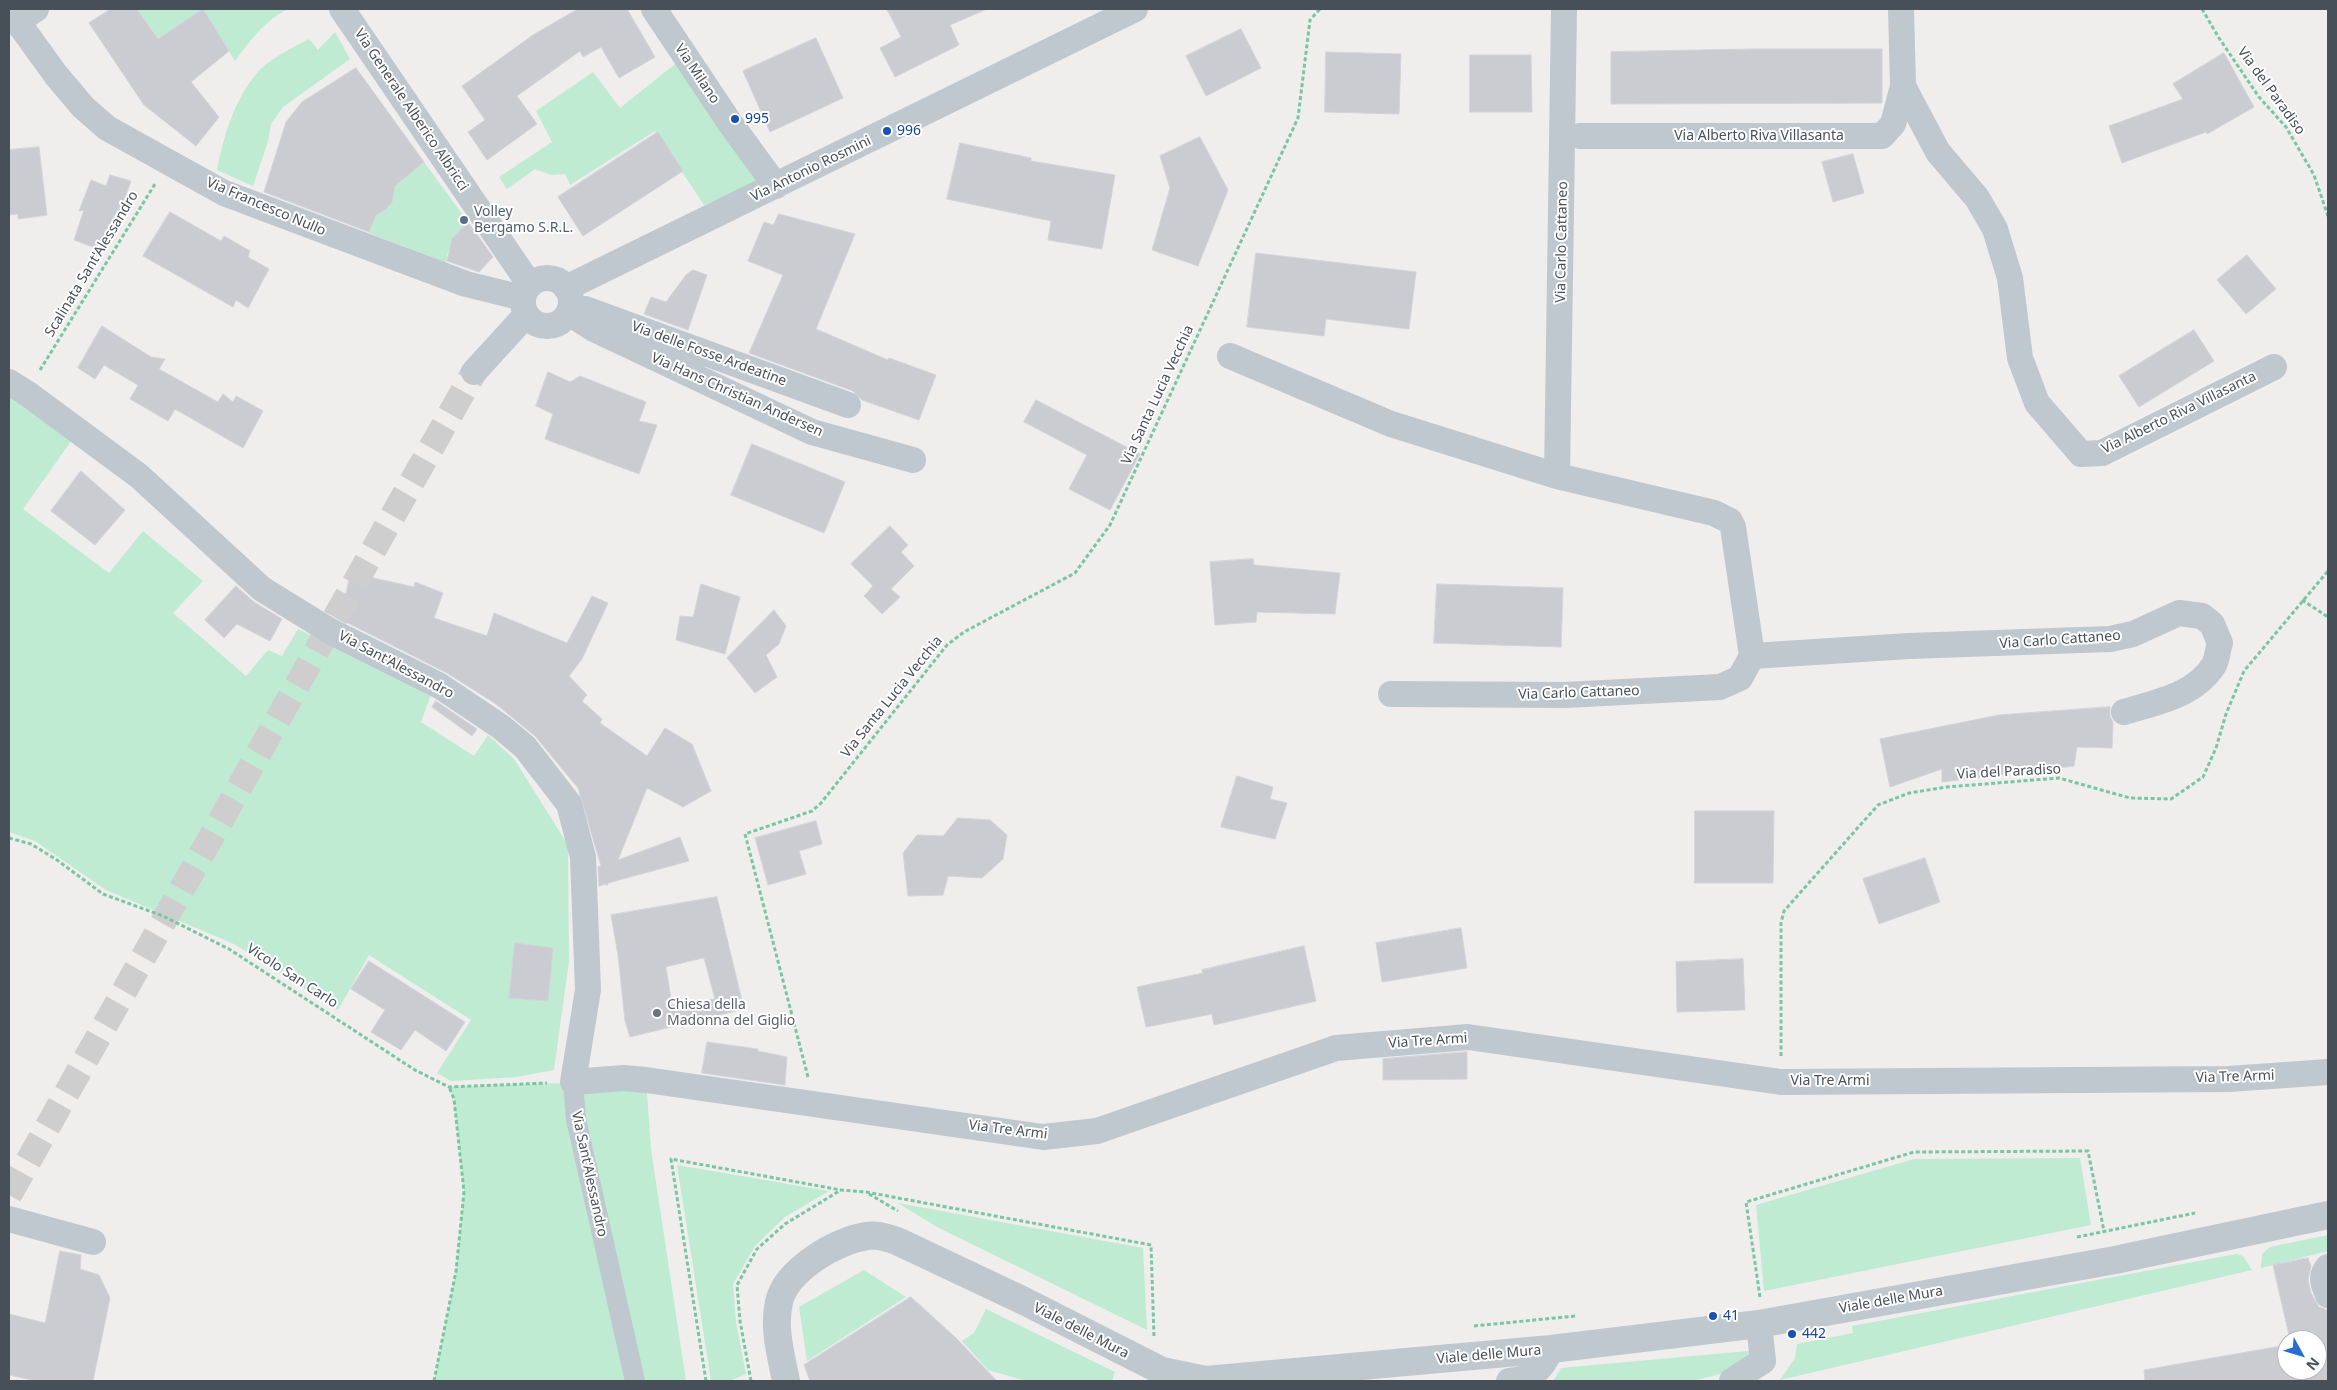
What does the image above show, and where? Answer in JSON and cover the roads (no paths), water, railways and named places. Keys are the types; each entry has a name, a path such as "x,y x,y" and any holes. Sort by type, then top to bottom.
{"street":[{"name":"Via Generale Alberico Albricci","path":"342,9 526,299"},
{"name":"Via Milano","path":"654,9 730,122 776,186"},
{"name":"Via Antonio Rosmini","path":"569,301 776,186 1136,9"},
{"name":"Via Carlo Cattaneo","path":"1558,476 1564,9"},
{"name":"Via Alberto Riva Villasanta","path":"1580,136 1882,136 1894,124 1903,86 1901,9"},
{"name":"Via Francesco Nullo","path":"20,14 56,75 83,107 107,128 224,193 466,284 526,299"},
{"name":"Via Alberto Riva Villasanta","path":"1903,86 1938,152 1977,198 1995,229 2010,278 2020,358 2037,403 2081,454 2102,453 2274,367"},
{"path":"474,372 526,299 542,279 550,278 560,282 569,301 563,321 547,326 532,322 526,299"},
{"name":"Via delle Fosse Ardeatine","path":"569,301 848,405"},
{"name":"Via Hans Christian Andersen","path":"569,301 594,329 812,432 913,460"},
{"path":"1230,356 1391,424 1558,476 1714,513 1730,521 1733,527 1752,656"},
{"name":"Via Sant'Alessandro","path":"9,382 139,476 262,589 330,631 440,686 501,727 525,748 569,804 583,857 588,990 573,1082 576,1119 634,1381"},
{"name":"Via Carlo Cattaneo","path":"1391,694 1564,695 1720,687 1740,678 1752,656 1909,646 2110,639 2133,634 2179,613 2202,616 2212,624 2220,643 2214,664 2191,689 2170,698 2124,712"},
{"name":"Via Tre Armi","path":"573,1082 631,1079 1052,1136 1098,1131 1336,1048 1468,1037 1781,1082 2229,1078 2328,1072"},
{"name":"Viale delle Mura","path":"786,1381 777,1332 777,1314 779,1300 787,1285 812,1260 841,1244 867,1236 897,1241 1024,1301 1149,1365 1182,1377 1206,1380 1551,1349 1758,1307 2115,1260 2328,1216"},
{"path":"9,1219 93,1242"},
{"path":"2328,1267 2324,1271 2322,1282 2328,1295"},
{"path":"1732,1381 1763,1360 1758,1307"},
{"path":"1509,1381 1522,1380 1535,1374 1546,1362 1551,1349"}],"tunnel":[{"path":"9,1195 474,372"}],"place":[{"name":"995","path":"735,119"},
{"name":"996","path":"887,131"},
{"name":"Volley Bergamo S.R.L.","path":"464,220"},
{"name":"Chiesa della Madonna del Giglio","path":"657,1013"},
{"name":"41","path":"1713,1316"},
{"name":"442","path":"1792,1334"}]}
